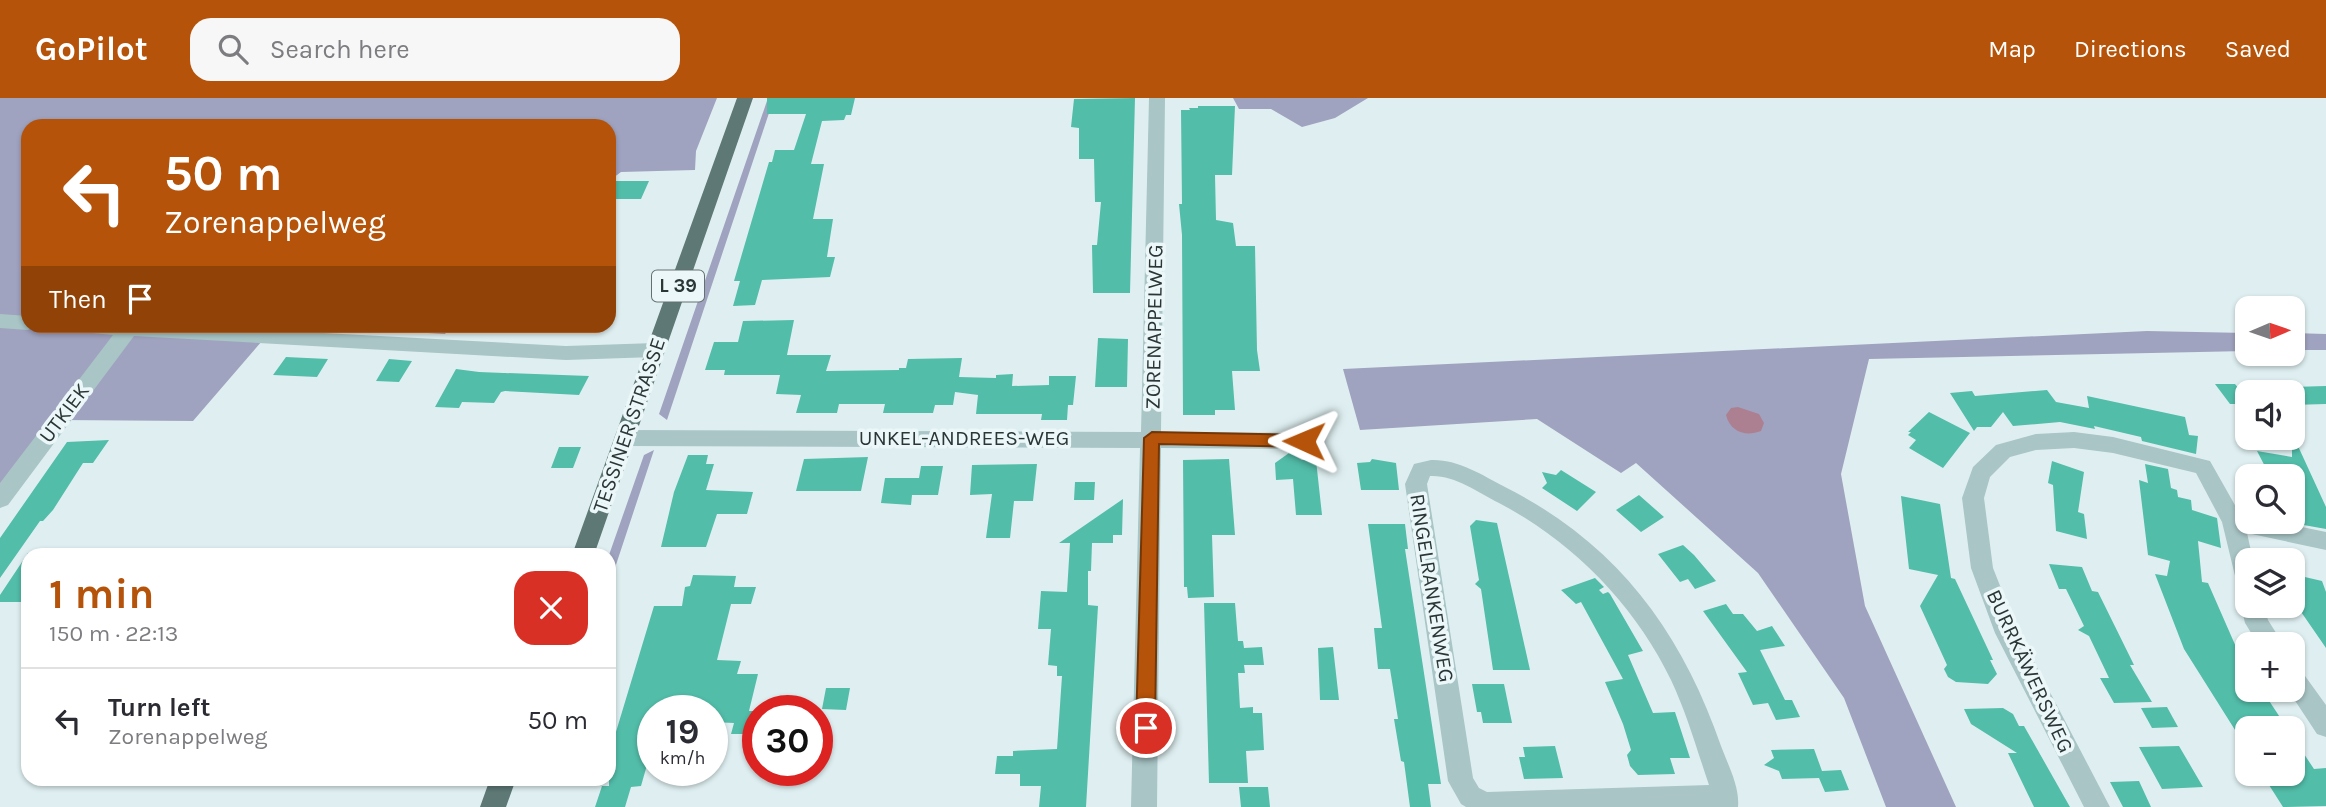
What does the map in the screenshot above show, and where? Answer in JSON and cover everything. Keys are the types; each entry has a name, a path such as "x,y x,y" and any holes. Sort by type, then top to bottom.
{"main road":[{"name":"TESSINER STRASSE","path":"585,548 745,98"},
{"path":"493,807 500,786"}],"street":[{"name":"ZORENAPPELWEG","path":"1144,807 1157,98"},
{"path":"0,321 21,322"},
{"name":"UTKIEK","path":"0,499 125,333"},
{"path":"216,333 566,353 655,350"},
{"name":"UNKEL-ANDREES-WEG","path":"624,438 1152,438 1304,441"},
{"name":"BURRKÄWERSWEG","path":"2096,807 2007,633 1982,568 1973,498 1981,473 2003,451 2036,442 2074,440 2113,445 2203,467 2232,521"},
{"name":"RINGELRANKENWEG","path":"1447,467 1511,498 1580,545 1630,594 1670,653 1698,718 1725,802 1485,804 1470,796 1461,781 1416,484 1422,470 1447,467"},
{"path":"2239,548 2232,521 2326,541"},
{"path":"2305,695 2326,726"}],"shaded area":[{"path":"0,98 717,98 696,151 695,170 621,172 616,176 616,119 21,119 21,333 269,333 193,421 59,420 0,499"},
{"path":"768,98 774,98 667,420 659,414"},
{"path":"1233,98 1368,98 1335,118 1302,127 1271,109 1239,109"},
{"path":"2147,331 2235,333 2235,351 1869,359 1841,474 1865,606 1956,807 1886,807 1844,698 1758,573 1636,463 1621,473 1537,419 1360,430 1343,369"},
{"path":"2305,333 2326,334 2326,350 2305,350"},
{"path":"1738,407 1759,414 1764,423 1761,431 1744,433 1731,426 1726,415 1731,408"},
{"path":"654,450 616,565 616,548 611,548 644,455"}],"building":[{"path":"767,98 855,98 851,115 846,115 844,120 822,121 811,164 824,164 813,219 833,219 827,257 835,257 830,277 762,280 755,305 733,306 740,281 734,281 769,162 772,162 775,150 794,150 806,114 767,114"},
{"path":"1135,98 1130,293 1093,293 1092,245 1097,245 1101,202 1095,202 1094,159 1079,159 1079,128 1071,127 1074,99"},
{"path":"1198,106 1235,106 1232,175 1215,175 1216,220 1233,223 1236,246 1255,246 1257,350 1260,371 1232,371 1235,410 1215,410 1215,415 1183,415 1182,235 1179,204 1182,204 1181,110"},
{"path":"616,181 649,181 641,199 616,199"},
{"path":"794,320 787,355 831,355 826,371 899,370 906,368 908,359 962,358 959,377 996,378 996,375 1013,374 1012,386 1049,385 1049,376 1076,376 1073,405 1068,405 1067,420 1041,420 1042,414 976,414 978,395 955,392 953,405 935,405 933,413 883,413 885,404 839,404 837,413 796,413 801,395 776,394 780,375 724,375 725,370 705,370 714,342 738,342 743,321"},
{"path":"1098,338 1128,339 1127,387 1095,387"},
{"path":"286,357 328,359 317,377 273,375"},
{"path":"389,359 412,361 399,382 376,381"},
{"path":"456,369 589,376 579,395 505,391 501,392 494,403 462,402 459,408 435,407"},
{"path":"2215,384 2235,384 2235,404 2230,404"},
{"path":"2326,386 2326,404 2305,405 2305,387"},
{"path":"2047,390 2056,402 2089,408 2087,396 2185,417 2189,435 2198,436 2196,454 2094,426 2095,429 2060,422 2013,426 2003,412 1991,427 1977,427 1974,431 1950,393 1972,391 1975,396"},
{"path":"1929,412 1970,433 1943,468 1909,448 1916,440 1908,435 1911,432 1908,432"},
{"path":"109,440 93,463 83,463 53,510 40,521 0,578 0,538 67,442"},
{"path":"559,447 581,447 573,468 551,468"},
{"path":"2292,450 2300,450 2326,507 2326,529 2305,525 2305,464 2264,464 2257,451 2292,457"},
{"path":"1289,453 1302,460 1316,460 1322,515 1296,515 1293,479 1276,480 1275,463"},
{"path":"688,455 708,455 706,464 714,464 706,490 753,492 747,514 717,514 706,547 661,547 674,492"},
{"path":"868,457 861,491 796,491 804,459"},
{"path":"1229,459 1235,535 1212,535 1214,597 1188,598 1187,587 1184,587 1183,460"},
{"path":"1372,459 1396,463 1399,490 1361,490 1357,463 1370,462"},
{"path":"2052,461 2084,472 2078,512 2084,514 2087,539 2056,531 2053,485 2048,483"},
{"path":"1037,464 1033,501 1014,501 1010,538 986,538 992,494 970,495 972,465"},
{"path":"2145,464 2168,469 2171,488 2177,490 2178,497 2191,500 2192,510 2217,518 2221,548 2198,541 2202,582 2208,583 2235,645 2235,702 2270,702 2279,716 2235,716 2235,730 2184,649 2155,574 2167,576 2170,561 2148,555 2139,480 2148,483"},
{"path":"921,466 943,466 938,495 912,495 911,505 881,503 885,478 919,478"},
{"path":"1561,470 1596,492 1577,511 1542,488 1547,483 1542,472 1556,475"},
{"path":"1075,482 1095,482 1094,500 1074,500"},
{"path":"1639,495 1664,517 1641,532 1616,510"},
{"path":"1901,496 1940,504 1951,578 1955,579 1997,674 1988,684 1956,682 1948,677 1944,669 1947,665 1920,606 1938,575 1909,569"},
{"path":"1123,499 1122,535 1113,535 1113,543 1092,543 1091,571 1088,571 1088,605 1098,606 1086,807 1039,807 1041,786 1020,786 1020,774 995,774 997,756 1013,756 1013,751 1057,749 1062,676 1057,676 1057,666 1048,665 1051,629 1038,629 1041,591 1067,592 1070,543 1059,543"},
{"path":"1476,520 1497,523 1530,670 1493,670 1481,589 1475,584 1479,580 1470,526"},
{"path":"1368,524 1405,524 1408,549 1405,549 1441,784 1428,784 1431,807 1410,807 1404,762 1401,761 1394,719 1398,719 1390,669 1378,669 1374,628 1382,628"},
{"path":"1683,545 1716,581 1695,589 1688,579 1680,582 1658,554"},
{"path":"21,564 21,602 0,602 0,595"},
{"path":"2049,564 2082,567 2092,591 2098,592 2134,665 2130,665 2152,702 2114,703 2100,678 2109,678 2089,636 2078,630 2084,626 2066,589 2059,589"},
{"path":"693,575 736,576 734,587 756,587 751,604 731,604 717,660 741,661 737,674 758,674 753,695 742,695 742,734 731,734 734,723 728,723 728,695 637,695 637,786 641,786 631,787 625,807 595,807 602,786 616,786 616,732 654,606 682,606 685,587 690,586"},
{"path":"2305,577 2322,581 2326,592 2326,648 2305,618"},
{"path":"1595,578 1604,587 1599,590 1603,594 1610,594 1643,651 1628,655 1653,713 1675,712 1690,758 1670,758 1675,774 1638,775 1630,766 1627,755 1631,750 1605,682 1623,679 1581,602 1576,604 1561,590"},
{"path":"1204,603 1235,603 1238,641 1243,641 1244,648 1262,647 1264,665 1244,665 1245,673 1238,673 1240,708 1253,707 1253,713 1262,713 1264,750 1246,751 1248,783 1209,783"},
{"path":"1726,604 1733,614 1743,614 1757,631 1772,626 1785,646 1760,650 1785,700 1792,700 1800,717 1776,720 1768,703 1753,705 1738,673 1747,672 1703,611"},
{"path":"1333,647 1339,700 1320,700 1318,648"},
{"path":"1472,684 1504,684 1512,723 1483,723 1481,712 1477,712"},
{"path":"826,688 850,688 846,710 833,709 833,695 825,695"},
{"path":"2167,707 2178,727 2152,728 2141,708"},
{"path":"2003,708 2013,714 2019,726 2024,726 2070,807 2034,807 2008,753 2017,753 1971,724 1964,709"},
{"path":"1555,746 1563,778 1524,779 1519,757 1525,757 1523,747"},
{"path":"2179,746 2203,787 2162,789 2139,747"},
{"path":"1814,749 1822,771 1841,770 1849,790 1825,792 1819,778 1782,779 1779,771 1764,765 1774,758 1771,750"},
{"path":"2305,756 2314,769 2326,768 2326,806 2283,807 2270,786 2305,786"},
{"path":"2139,781 2151,807 2123,807 2110,782"},
{"path":"1239,787 1268,787 1270,807 1241,807"}],"route":[{"path":"1146,728 1152,438 1304,441"}]}
